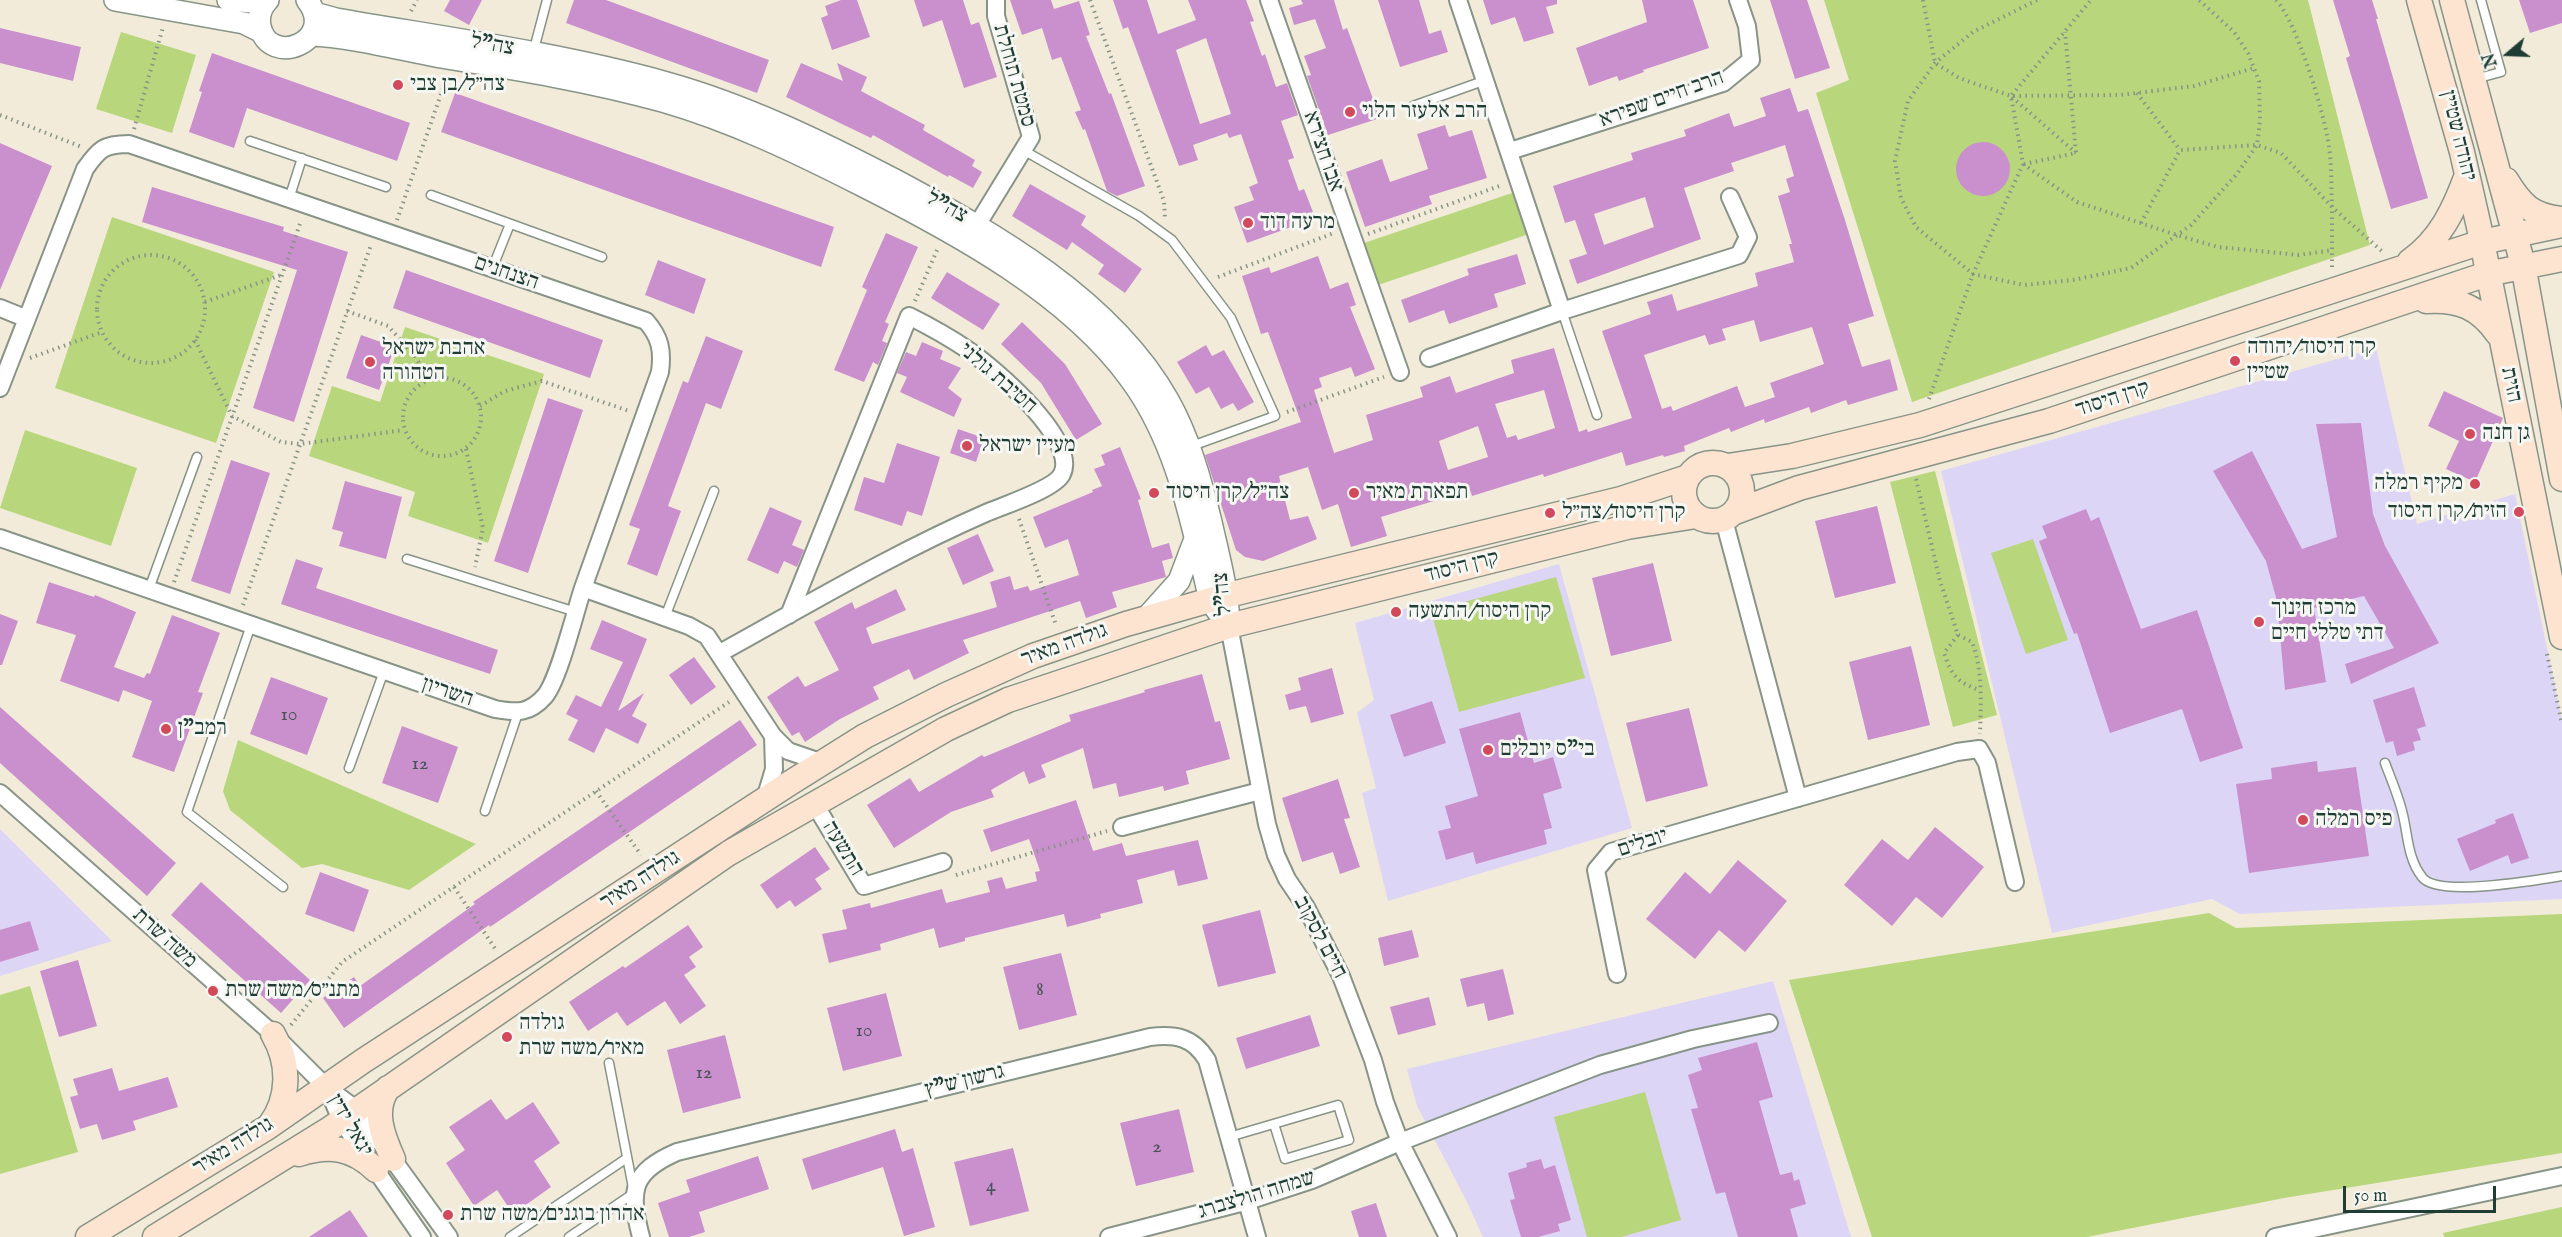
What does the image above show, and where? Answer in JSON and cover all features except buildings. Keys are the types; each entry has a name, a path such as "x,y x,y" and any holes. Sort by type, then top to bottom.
{"main road":[{"name":"יהודה שטיין","path":"2419,0 2467,176 2487,274"},
{"name":"יהודה שטיין","path":"2452,0 2500,170 2523,265"},
{"path":"2500,170 2516,197 2528,208 2542,216 2562,219"},
{"path":"2400,268 2425,250 2442,229 2455,208 2467,176"},
{"name":"קרן היסוד","path":"1728,466 1792,456 1920,425 2482,242 2562,225"},
{"name":"קרן היסוד","path":"1729,516 1799,488 2049,421 2487,274 2562,259"},
{"name":"הזית","path":"2523,265 2556,422 2562,479"},
{"name":"הזית","path":"2487,274 2562,637"},
{"path":"2409,302 2444,300 2463,303 2476,309 2488,320 2500,337"},
{"path":"1706,463 1721,463 1728,466 1739,477 1743,491 1729,516 1709,521 1696,516 1687,505 1685,498 1688,477 1706,463"},
{"name":"קרן היסוד","path":"1219,598 1621,499 1688,477"},
{"name":"קרן היסוד","path":"1228,626 1627,527 1696,516"},
{"name":"גולדה מאיר","path":"88,1237 268,1127 765,799 865,736 946,695 1034,656 1145,619 1219,598"},
{"name":"גולדה מאיר","path":"155,1237 349,1115 729,853 814,803 946,729 1008,700 1228,626"},
{"path":"268,1127 280,1108 286,1085 283,1058 276,1037"},
{"path":"280,1160 314,1150 340,1148 384,1164 380,1105 388,1088"}],"street":[{"path":"115,0 244,23 262,32 273,45 281,48 298,46 311,35 314,28 312,5"},
{"path":"228,0 266,2 260,17 262,32"},
{"name":"סמטת תוחלת","path":"972,233 1031,137 996,16 996,0"},
{"name":"אבו חצירא","path":"1269,0 1400,372"},
{"path":"1458,0 1562,311"},
{"name":"הרב חיים שפירא","path":"1510,151 1723,83 1751,60 1747,26 1738,0"},
{"name":"צה\"ל","path":"312,5 336,19 533,54 667,83 711,97 810,137 1070,290 1127,343 1168,401 1198,471 1219,598"},
{"name":"צה\"ל","path":"311,35 453,59 662,101 705,115 802,154 946,230 972,233"},
{"path":"0,388 25,318 86,169 96,153 111,144 129,144"},
{"name":"הצנחנים","path":"129,144 646,321 657,334 662,358 660,372 583,588"},
{"path":"1429,358 1562,311 1739,255 1748,237 1730,196"},
{"name":"צה\"ל","path":"972,233 983,251 1087,330 1119,364 1151,410 1179,477 1195,538 1228,626"},
{"path":"0,308 25,318"},
{"path":"789,615 909,316"},
{"name":"חטיבת גולני","path":"720,653 880,565 1050,485 1062,476 1066,464 1062,450 1041,418 1004,378 969,351 909,316"},
{"path":"1729,516 1798,798"},
{"name":"השריון","path":"0,538 495,709 518,713"},
{"path":"1145,619 1179,581 1195,538"},
{"path":"518,713 546,695 555,675 583,588 689,626 707,636 772,736 788,751 823,762"},
{"name":"חיים לסקוב","path":"1228,626 1260,791 1276,855 1287,879 1306,907 1341,976 1373,1060 1400,1142 1449,1237"},
{"path":"765,799 774,769 772,736"},
{"path":"1979,750 1987,763 2015,882"},
{"name":"יובלים","path":"1617,974 1596,870 1611,852 1957,752 1979,750"},
{"path":"1122,826 1260,791"},
{"name":"משה שרת","path":"0,793 276,1037 326,1087"},
{"name":"התשעה","path":"814,803 864,886 943,862"},
{"name":"שמחה הולצברג","path":"1109,1237 1248,1201 1341,1170 1400,1142 1600,1065 1693,1039 1769,1023"},
{"name":"גרשון ש\"ץ","path":"634,1193 642,1174 658,1160 677,1152 1166,1035 1189,1040 1200,1048 1207,1060 1257,1237"},
{"name":"יגאל ידין","path":"326,1087 384,1164 449,1237"},
{"name":"יגאל ידין","path":"384,1164 422,1237"},
{"path":"2275,1237 2559,1178"},
{"path":"634,1193 641,1237"}],"lane":[{"path":"533,54 547,0"},
{"path":"2475,79 2501,72 2481,0"},
{"path":"1413,106 1486,80"},
{"path":"250,141 386,187"},
{"path":"1023,150 1139,216 1172,240 1231,318 1275,416 1188,447"},
{"path":"289,199 302,158"},
{"path":"431,195 603,257"},
{"path":"492,269 510,224"},
{"path":"1562,311 1597,415"},
{"path":"149,589 197,457"},
{"path":"665,617 714,491"},
{"path":"407,559 576,612"},
{"path":"244,622 186,812 283,887"},
{"path":"349,768 384,670"},
{"path":"485,811 518,713"},
{"path":"2385,763 2403,813 2408,845 2422,878 2431,885 2477,887 2562,876"},
{"path":"569,1237 634,1193 609,1063"},
{"path":"1229,1137 1338,1105 1349,1140 1285,1160 1274,1124"},
{"path":"510,1237 627,1158"}],"path":[{"path":"1090,0 1164,201 1165,235"},
{"path":"1923,0 1935,63 1959,78 2011,96 2137,93 2194,86 2254,68"},
{"path":"2037,0 1973,32 1935,63 1908,101 1900,129 1895,161 1901,198 1916,227 1973,273 2024,285 2073,280 2131,268 2191,225 2237,174 2257,145 2260,121 2259,81 2248,52 2234,32 2199,0"},
{"path":"2011,96 2091,0"},
{"path":"2276,0 2283,8 2305,59 2329,146 2333,250 2331,291"},
{"path":"129,144 168,9"},
{"path":"2065,32 2076,153"},
{"path":"244,622 300,444 347,311 384,232 453,59"},
{"path":"2137,93 2180,150"},
{"path":"2011,96 2076,153"},
{"path":"1920,425 1973,273 2024,164 2011,96"},
{"path":"0,115 96,153"},
{"path":"2180,150 2257,145 2281,153 2332,207 2400,268"},
{"path":"2140,223 2180,150"},
{"path":"2024,164 2076,153"},
{"path":"2024,164 2077,202 2218,247 2300,255 2333,250"},
{"path":"1206,282 1519,179"},
{"path":"169,596 306,205"},
{"path":"909,316 946,230"},
{"path":"145,254 163,255 188,269 200,284 205,302 203,323 195,340 182,353 165,361 147,363 129,358 113,347 102,332 97,314 101,287 112,271 127,260 145,254"},
{"path":"205,302 282,274"},
{"path":"347,311 388,326 415,356 429,380"},
{"path":"8,366 102,332"},
{"path":"195,340 232,416 281,442 300,444 404,430"},
{"path":"1275,416 1400,372"},
{"path":"442,378 463,384 474,393 480,406 481,427 476,440 454,456 434,456 422,451 411,442 404,430 403,411 408,398 417,387 429,380 442,378"},
{"path":"480,406 505,391 542,381 644,416"},
{"path":"466,449 483,528 472,579"},
{"path":"1911,459 1940,581 1958,635 1972,642 1975,650 1980,672 1979,750"},
{"path":"1013,501 1063,646"},
{"path":"1958,635 1944,653 1948,666 1959,683 1979,690"},
{"path":"276,1037 342,962 744,692"},
{"path":"596,791 653,873"},
{"path":"943,862 956,875 1122,826"},
{"path":"454,887 508,968"}],"shaded area":[{"name":"מרכז חינוך דתי טללי חיים","path":"2376,348 2417,524 2515,494 2562,720 2562,899 2240,914 2212,899 2052,933 1941,471"},
{"name":"בי\"ס יובלים","path":"1559,564 1632,828 1388,901 1362,793 1376,788 1357,713 1374,700 1355,623"},
{"path":"0,829 112,941 0,976"},
{"path":"1773,981 1851,1237 1483,1237 1417,1106 1407,1069"}],"green space":[{"path":"1824,0 2308,0 2370,245 1912,402 1816,93 1849,80"},
{"path":"121,32 196,55 172,133 96,109"},
{"path":"1515,192 1529,234 1378,285 1364,243"},
{"path":"112,217 274,272 216,443 55,388"},
{"path":"405,327 544,374 488,543 408,516 415,492 309,456 332,386 380,402"},
{"path":"25,430 137,468 111,546 0,508"},
{"path":"1935,471 1997,715 1953,727 1890,482"},
{"path":"2033,539 2068,640 2026,654 1991,553"},
{"path":"1556,577 1585,678 1459,712 1431,611"},
{"path":"238,740 476,844 409,890 322,864 302,868 230,810 223,791"},
{"path":"2209,913 2236,928 2562,914 2562,1153 2284,1198 2087,1237 1872,1237 1789,980"},
{"path":"30,986 78,1152 0,1174 0,995"},
{"path":"1645,1092 1681,1220 1621,1237 1587,1237 1554,1117"},
{"path":"2562,1207 2562,1237 2444,1237 2443,1233"}],"place":[{"name":"צה״ל/בן צבי","path":"398,85"},
{"name":"הרב אלעזר הלוי","path":"1350,112"},
{"name":"מרעה דוד","path":"1248,223"},
{"name":"קרן היסוד/יהודה שטיין","path":"2235,361"},
{"name":"אהבת ישראל הטהורה","path":"370,362"},
{"name":"גן חנה","path":"2470,434"},
{"name":"מעיין ישראל","path":"967,446"},
{"name":"מקיף רמלה","path":"2475,484"},
{"name":"צה״ל/קרן היסוד","path":"1154,493"},
{"name":"תפארת מאיר","path":"1354,493"},
{"name":"הזית/קרן היסוד","path":"2519,512"},
{"name":"קרן היסוד/צה״ל","path":"1550,513"},
{"name":"קרן היסוד/התשעה","path":"1396,612"},
{"name":"מרכז חינוך דתי טללי חיים","path":"2259,622"},
{"name":"רמב\"ן","path":"166,729"},
{"name":"בי\"ס יובלים","path":"1488,750"},
{"name":"פיס רמלה","path":"2303,820"},
{"name":"מתנ״ס/משה שרת","path":"213,991"},
{"name":"גולדה מאיר/משה שרת","path":"507,1037"},
{"name":"אהרון בוגנים/משה שרת","path":"448,1215"}]}
